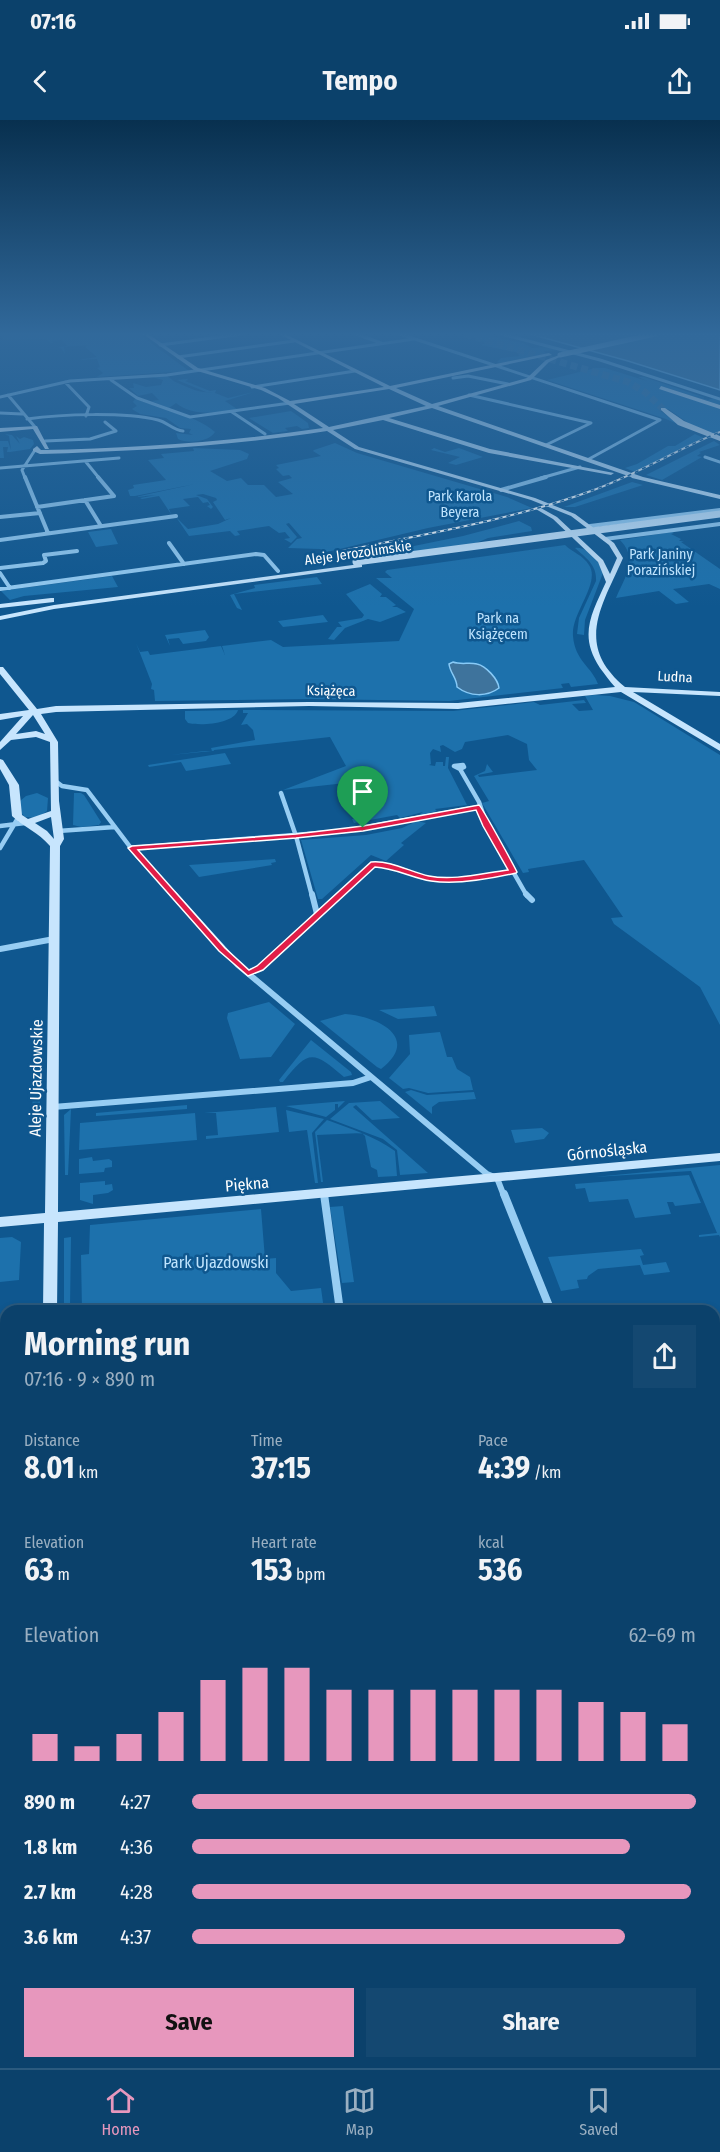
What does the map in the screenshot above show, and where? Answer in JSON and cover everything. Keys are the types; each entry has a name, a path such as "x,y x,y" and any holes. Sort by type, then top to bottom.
{"main road":[{"path":"686,425 720,439"}],"street":[{"path":"48,533 22,470 24,466 43,448 90,439 116,431 109,425"},
{"path":"170,425 183,431"},
{"path":"251,425 265,434"},
{"path":"320,425 357,448 533,499 573,515 590,526 618,551 619,564 609,581 591,627 593,648 605,667 628,689 654,708 720,748"},
{"path":"31,457 43,448 71,451 251,439 341,425"},
{"path":"404,425 489,451 593,470 611,470"},
{"path":"488,425 611,470 720,498"},
{"path":"546,445 587,425"},
{"path":"501,490 580,467 652,425"},
{"path":"30,426 43,448"},
{"path":"30,426 43,448"},
{"path":"0,430 30,426"},
{"path":"705,457 720,462"},
{"path":"0,468 118,458"},
{"path":"37,507 114,496 86,462"},
{"path":"588,462 593,470"},
{"path":"501,490 555,518 604,565 609,581"},
{"path":"86,500 101,526"},
{"path":"0,517 40,513"},
{"path":"590,526 720,514"},
{"name":"Aleje Jerozolimskie","path":"0,618 64,606 720,514"},
{"path":"555,518 561,515 573,515"},
{"path":"0,540 176,516"},
{"path":"605,539 720,524"},
{"path":"169,543 184,564"},
{"path":"10,588 0,570 43,563 46,561 44,555 77,551"},
{"path":"592,552 608,555 618,551"},
{"path":"0,589 254,554 264,555 279,571"},
{"name":"Aleje Jerozolimskie","path":"0,606 279,571 358,564"},
{"path":"605,667 628,689 654,708"},
{"path":"0,669 38,716 52,739"},
{"name":"Ludna","path":"628,689 720,693"},
{"name":"Książęca","path":"0,717 51,709 237,705 458,706 628,689"},
{"path":"0,747 32,711"},
{"path":"6,738 36,734 52,739"},
{"name":"Aleje Ujazdowskie","path":"50,1305 55,846 59,839 54,780 55,751 52,739"},
{"path":"0,763 14,785 19,822 44,833 55,846"},
{"path":"460,769 479,802 487,826 528,898 532,900"},
{"path":"54,780 62,786 87,790 132,848 222,950 487,1174 497,1178 549,1305"},
{"path":"281,793 296,836 317,914"},
{"path":"132,848 296,836 363,828 479,807"},
{"path":"0,826 56,813"},
{"path":"19,822 58,831 115,827"},
{"path":"0,848 19,822"},
{"path":"248,973 260,968 317,914 377,863 429,878 447,880 513,872"},
{"path":"0,949 54,939"},
{"path":"52,1108 353,1083 371,1077"},
{"name":"Górnośląska","path":"497,1178 720,1157"},
{"name":"Piękna","path":"0,1222 497,1178"},
{"path":"324,1194 339,1305"}],"green space":[{"path":"176,425 205,425 215,432 208,438 187,441 178,439 176,433 193,435 189,433 191,429 180,428"},
{"path":"260,425 308,425 309,428 302,429 297,426 285,428 288,431 273,433"},
{"path":"691,425 720,425 720,432 712,434"},
{"path":"5,434 12,435 20,444 16,436 20,439 24,437 33,440 34,444 30,449 10,452 7,452 8,447 3,447 4,458 0,458 0,441 8,441 11,450 9,436"},
{"path":"695,434 704,438 635,472 625,468 637,464 668,446 675,446"},
{"path":"714,441 720,445 699,452 701,453 697,456 702,457 662,480 646,475"},
{"name":"Park Karola Beyera","path":"335,443 357,453 507,497 532,508 428,528 327,552 320,549 288,548 297,539 302,538 289,523 286,524 297,537 291,543 284,539 290,538 285,532 279,533 269,526 237,531 240,535 235,536 230,531 189,536 176,517 188,529 218,524 231,518 225,520 213,502 217,500 216,498 203,494 196,495 207,499 213,507 211,509 207,506 210,505 208,502 203,503 198,497 183,499 190,506 169,509 171,514 159,496 142,499 140,498 156,495 135,497 195,484 135,496 130,496 128,490 134,488 133,485 166,480 148,460 164,458 161,454 194,451 193,448 240,450 249,454 247,459 210,471 227,481 241,478 248,485 264,485 276,497 293,494 278,482 292,478 289,475 283,476 276,469 279,468 276,465 321,456 313,451"},
{"path":"434,448 445,452 459,448 483,457 456,465 448,463 460,457 431,450"},
{"path":"632,482 643,485 575,507 564,507"},
{"path":"519,521 531,527 532,531 488,538 474,544 357,560 355,558 463,536"},
{"path":"111,529 118,544 96,547 88,532"},
{"name":"Park Janiny Porazińskiej","path":"674,533 671,534 681,539 679,541 684,541 681,542 720,569 720,589 709,584 673,589 689,602 676,604 659,591 616,598 629,568 629,554 620,540"},
{"name":"Park na Książęcem","path":"565,545 584,559 592,572 589,589 576,618 573,636 580,658 598,684 571,687 569,683 561,684 563,688 449,701 309,699 155,701 154,690 151,689 152,684 136,643 140,652 148,651 150,655 221,646 225,655 222,646 271,640 283,647 399,641 414,609 376,578 392,578 385,572 387,570"},
{"path":"575,548 589,552 603,573 585,620 584,635 577,634 579,618 596,581 596,575 590,562"},
{"path":"112,576 118,587 24,596 10,600 1,591"},
{"path":"317,577 322,584 234,594 242,610 237,608 230,595 255,588 254,585"},
{"path":"370,584 382,594 380,597 386,597 396,605 392,607 406,612 380,622 368,619 345,628 334,640 328,639 337,627 342,627 338,622 362,618 364,615 346,594"},
{"path":"323,615 328,622 283,627 278,621"},
{"path":"205,630 209,637 206,641 183,644 179,638 168,639 170,646 165,635"},
{"path":"585,696 610,696 634,702 720,755 720,1025 700,987 614,924 611,918 623,917 584,860 528,869 529,872 523,873 482,803 489,801 474,776 485,771 487,764 493,772 478,775 479,777 537,770 529,760 527,744 508,735 465,742 462,749 455,752 443,745 440,746 441,752 433,749 430,753 431,764 429,765 435,766 436,762 443,762 445,766 446,757 449,757 448,768 467,805 435,809 437,811 417,816 423,812 400,818 397,815 354,823 352,819 360,818 355,807 359,806 355,798 361,796 354,782 283,790 346,766 330,737 212,750 211,748 255,740 253,730 247,724 241,725 248,713 243,713 243,710 453,711 534,702 540,705 584,700 586,703 572,704 579,711 593,710"},
{"path":"238,710 230,718 216,723 194,724 188,723 185,719 185,711"},
{"path":"225,753 231,764 186,771 181,762 149,767 148,765"},
{"path":"37,793 48,798 47,811 37,818 25,817 21,813 20,801 26,796"},
{"path":"74,793 84,795 101,822 99,825 81,827 73,825"},
{"path":"417,821 426,823 401,843 404,845 386,861 371,855 322,899 318,899 301,840 366,835 402,828"},
{"path":"275,859 276,862 271,863 272,865 199,877 189,865"},
{"path":"269,1002 295,1024 271,1057 240,1059 227,1018 228,1013"},
{"path":"434,1006 437,1016 398,1019 379,1010"},
{"path":"345,1014 381,1024 396,1038 397,1047 392,1058 381,1069 320,1021"},
{"path":"440,1032 447,1057 452,1057 457,1069 470,1077 473,1090 428,1093 409,1088 403,1089 389,1078 410,1054 409,1035"},
{"path":"311,1040 352,1075 344,1077 325,1062 312,1057 299,1064 283,1082 280,1082 279,1080"},
{"path":"39,1058 40,1110 32,1116 34,1065 37,1064"},
{"path":"411,1090 427,1095 474,1092 476,1099 439,1102 432,1107 432,1114 405,1092"},
{"path":"345,1101 338,1108 338,1104 335,1104 335,1110 326,1117 286,1106"},
{"path":"380,1101 400,1118 372,1120 356,1105 353,1107 428,1173 400,1175 397,1150 383,1139 330,1119 349,1103"},
{"path":"187,1105 187,1109 96,1116 96,1113"},
{"path":"276,1107 279,1132 206,1139 206,1136 218,1135 216,1113 204,1113"},
{"path":"71,1109 68,1175 65,1175 64,1115"},
{"path":"286,1110 324,1119 312,1133 318,1183 315,1183 307,1130 289,1132"},
{"path":"195,1113 197,1140 79,1150 80,1123"},
{"path":"327,1120 362,1133 317,1135 323,1182 321,1182 315,1132"},
{"path":"542,1128 549,1133 544,1139 515,1143 511,1130"},
{"path":"362,1133 395,1151 397,1176 378,1177 377,1170 371,1167 365,1136"},
{"path":"92,1157 93,1161 109,1159 112,1161 112,1167 105,1168 104,1172 79,1174 79,1159"},
{"path":"720,1165 720,1237 719,1235 699,1237 699,1235 717,1233 691,1171 594,1177"},
{"path":"689,1175 701,1203 675,1206 673,1202 667,1202 671,1214 635,1218 628,1199 589,1202 585,1188 576,1189 575,1184"},
{"path":"105,1181 105,1185 112,1184 113,1190 93,1195 93,1204 80,1200 80,1183"},
{"path":"343,1206 354,1282 342,1283 330,1207"},
{"name":"Park Ujazdowski","path":"261,1209 265,1259 276,1258 276,1273 291,1291 321,1288 323,1305 82,1305 81,1255 89,1254 90,1225"},
{"path":"12,1237 21,1242 19,1280 0,1282 0,1238"},
{"path":"71,1237 70,1305 64,1305 64,1238"},
{"path":"641,1249 644,1255 640,1256 643,1265 666,1262 670,1272 644,1275 640,1265 598,1269 587,1279 577,1280 579,1288 561,1291 548,1257"}],"shaded area":[{"path":"453,662 480,665 494,677 499,688 478,695 467,693 457,687 449,664"}],"railway":[{"path":"342,551 468,526 561,501 624,478 720,432"}],"route":[{"path":"479,807 513,872 447,880 429,878 377,863 373,864 260,968 248,973 222,950 212,935 133,852 132,848 296,836 363,828 479,807"}]}
